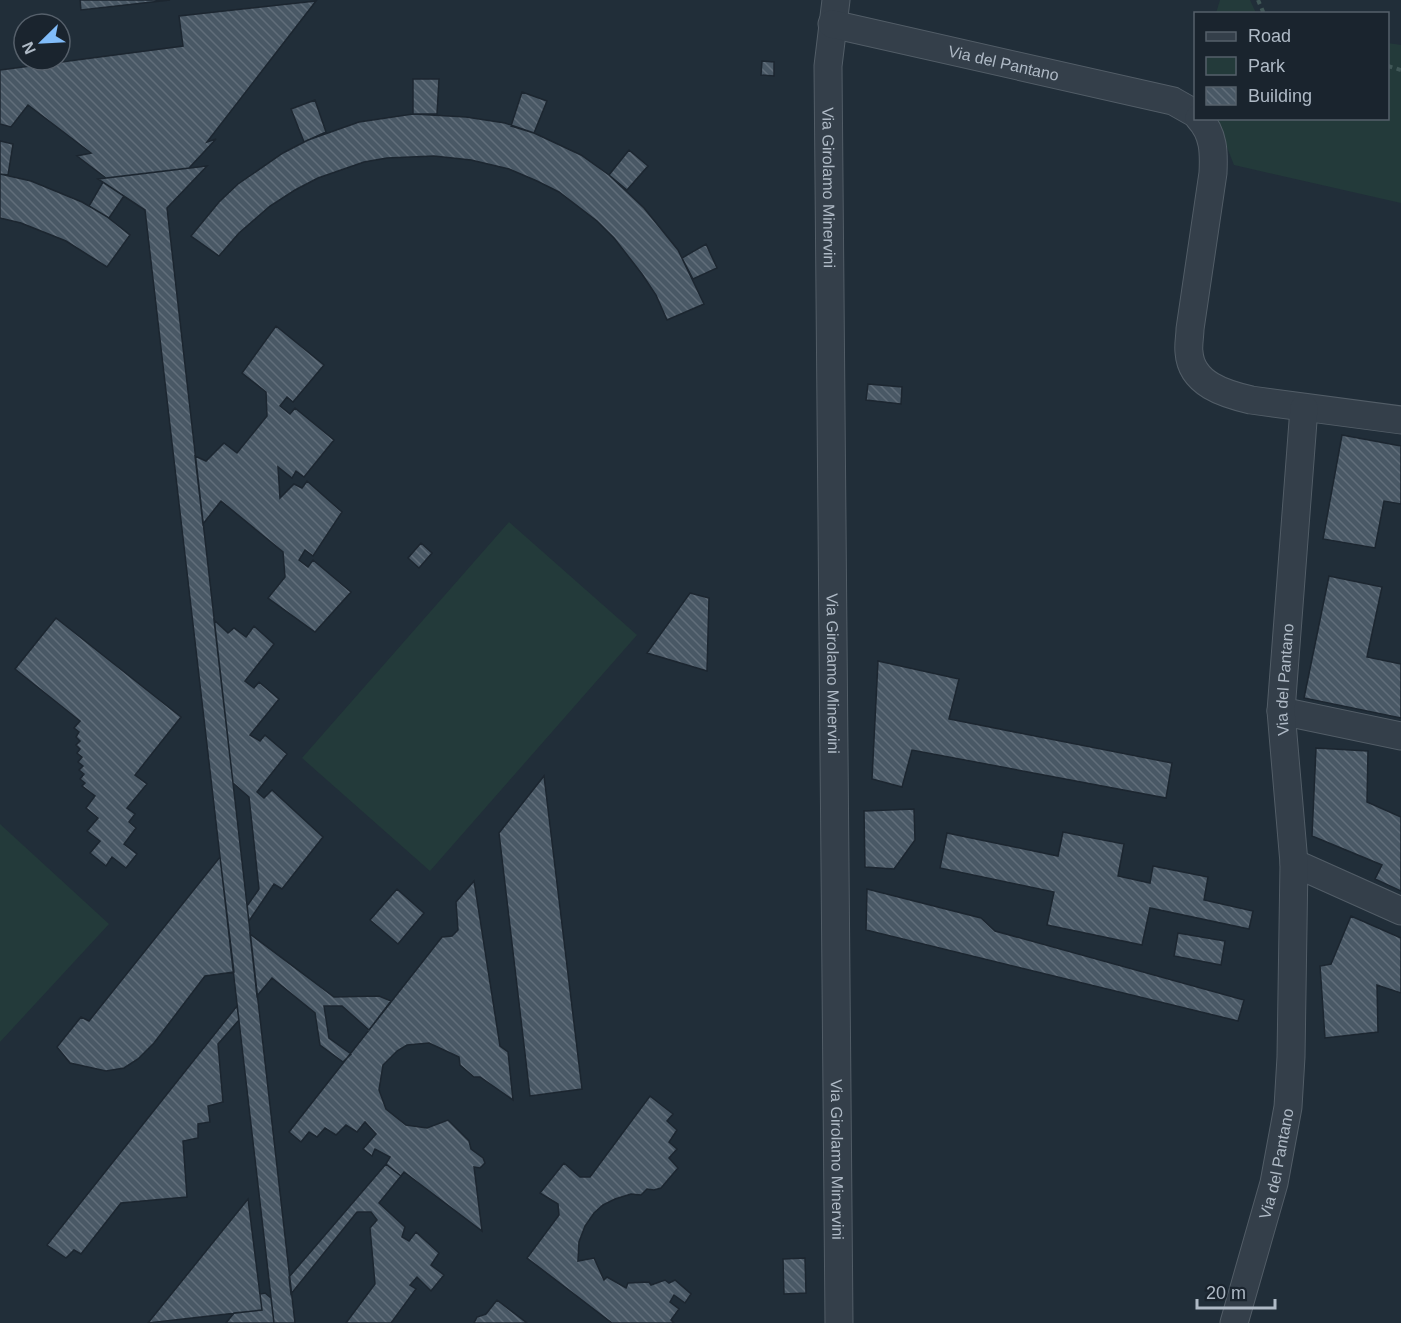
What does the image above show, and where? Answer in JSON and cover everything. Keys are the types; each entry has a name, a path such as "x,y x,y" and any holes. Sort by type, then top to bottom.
{"street":[{"name":"Via del Pantano","path":"834,12 1173,100 1194,113"},
{"name":"Via Girolamo Minervini","path":"834,12 828,66 828,123 838,1323"},
{"path":"1201,120 1207,127 1214,150 1188,354 1197,375 1227,394 1251,400 1401,420"},
{"name":"Via del Pantano","path":"1234,1323 1274,1183 1288,1107 1292,1045 1294,863 1281,711 1304,408"},
{"path":"1281,711 1401,736"},
{"path":"1294,863 1401,911"}],"green space":[{"path":"1220,0 1250,0 1256,12 1216,12"},
{"path":"1389,43 1401,45 1401,203 1234,165 1216,120 1389,120"},
{"path":"509,522 637,635 430,871 302,758"},
{"path":"0,824 109,924 0,1042"}],"building":[{"path":"80,0 170,0 81,10"},
{"path":"316,1 207,142 216,139 189,168 106,178 77,156 91,153 28,105 11,127 0,124 0,70 12,68 12,72 72,72 72,61 183,46 179,16"},
{"path":"762,61 774,62 774,76 761,75"},
{"path":"413,79 439,79 437,114 413,114"},
{"path":"522,92 547,101 534,133 511,126"},
{"path":"315,100 326,132 304,142 291,109"},
{"path":"413,114 466,117 505,123 534,133 581,155 609,175 644,208 678,250 704,304 667,320 656,295 642,274 614,238 597,221 559,192 537,181 509,169 471,160 434,156 387,158 364,162 318,178 270,206 239,233 219,256 191,236 219,202 238,184 283,153 308,140 359,122"},
{"path":"0,141 13,144 8,175 0,174"},
{"path":"629,150 648,166 627,190 609,175"},
{"path":"207,166 167,208 295,1323 274,1323 145,210 98,179"},
{"path":"0,174 31,181 82,202 106,216 130,235 107,267 66,241 21,223 0,218"},
{"path":"103,182 124,196 109,218 89,206"},
{"path":"706,244 717,268 693,279 682,258"},
{"path":"276,326 324,365 293,402 287,397 280,406 290,414 295,408 334,440 304,477 296,471 292,478 278,467 280,498 294,484 302,488 307,481 342,512 313,556 305,550 299,560 308,567 313,560 351,592 315,632 268,598 285,577 283,552 221,501 203,524 195,456 206,461 224,443 237,453 267,416 266,392 242,373"},
{"path":"868,384 902,387 901,404 866,400"},
{"path":"1342,435 1401,446 1401,504 1384,501 1375,548 1323,539"},
{"path":"421,543 432,553 419,568 408,558"},
{"path":"1329,576 1382,587 1367,657 1401,664 1401,718 1304,698"},
{"path":"690,593 709,598 707,671 647,653"},
{"path":"56,618 181,717 135,775 147,784 127,808 135,814 129,822 136,828 124,844 137,854 126,868 112,857 106,866 90,853 100,841 87,831 98,818 86,808 95,796 82,786 85,783 80,779 84,774 79,770 83,766 78,762 82,757 77,753 80,749 76,745 80,741 76,737 79,732 74,728 80,721 15,669"},
{"path":"214,620 228,633 234,628 246,637 254,626 274,644 245,681 254,688 259,682 279,699 250,735 260,741 265,735 287,754 257,792 264,798 272,790 323,837 282,889 274,884 249,921 247,906 259,889 249,797 233,783"},
{"path":"878,661 959,679 949,719 1172,763 1166,798 912,750 902,787 872,779"},
{"path":"1316,748 1368,751 1367,802 1401,817 1401,891 1375,879 1382,865 1312,836"},
{"path":"544,776 582,1089 530,1096 499,833"},
{"path":"914,809 915,840 894,869 865,867 864,811"},
{"path":"1063,832 1124,844 1118,876 1150,883 1153,866 1208,877 1204,900 1253,911 1249,929 1150,908 1142,945 1047,925 1054,892 940,868 947,833 1058,856"},
{"path":"220,857 234,972 205,976 154,1043 138,1059 124,1068 106,1071 70,1063 57,1047 81,1017 89,1021"},
{"path":"474,881 500,1046 508,1052 513,1100 480,1077 474,1077 460,1065 459,1057 429,1043 407,1045 397,1051 383,1065 379,1090 386,1109 406,1125 427,1128 448,1120 469,1141 471,1149 483,1158 485,1163 480,1168 474,1167 482,1231 404,1172 401,1176 386,1164 390,1157 375,1149 372,1156 363,1149 376,1134 365,1122 357,1132 346,1125 336,1135 325,1128 317,1137 309,1132 301,1142 289,1132 442,937 452,936 458,930 456,902"},
{"path":"397,889 424,913 398,944 370,920"},
{"path":"867,889 981,918 995,931 1244,1000 1238,1021 866,930"},
{"path":"1351,916 1401,938 1401,993 1377,985 1378,1032 1325,1038 1320,966 1331,964"},
{"path":"1178,933 1225,941 1221,965 1174,956"},
{"path":"250,934 334,997 379,996 391,1001 369,1030 342,1006 324,1006 329,1038 351,1054 343,1062 320,1045 315,1013 272,978 257,996"},
{"path":"237,1006 239,1020 218,1044 223,1102 208,1106 210,1122 198,1124 198,1138 183,1141 187,1197 121,1203 81,1254 74,1250 66,1258 47,1245"},
{"path":"650,1096 673,1114 667,1121 677,1130 669,1142 677,1149 669,1158 678,1168 661,1188 647,1189 641,1195 631,1194 615,1199 594,1213 585,1226 579,1242 578,1261 594,1258 604,1280 607,1277 626,1288 628,1283 649,1282 651,1285 665,1280 669,1283 675,1280 691,1294 685,1303 674,1295 670,1302 679,1309 671,1320 674,1323 612,1323 527,1258 559,1215 558,1204 540,1193 564,1163 580,1177 590,1177"},
{"path":"386,1164 401,1176 379,1203 405,1227 402,1237 409,1241 416,1232 439,1253 431,1265 444,1275 431,1291 417,1277 410,1285 416,1289 391,1323 346,1323 375,1284 370,1228 377,1220 371,1212 357,1212 291,1294 289,1277"},
{"path":"248,1199 262,1310 148,1323"},
{"path":"805,1258 806,1293 784,1294 783,1259"},
{"path":"265,1293 271,1298 274,1323 226,1323 234,1313 262,1310 260,1294"},
{"path":"497,1300 527,1323 474,1323 477,1317 486,1314"}]}
